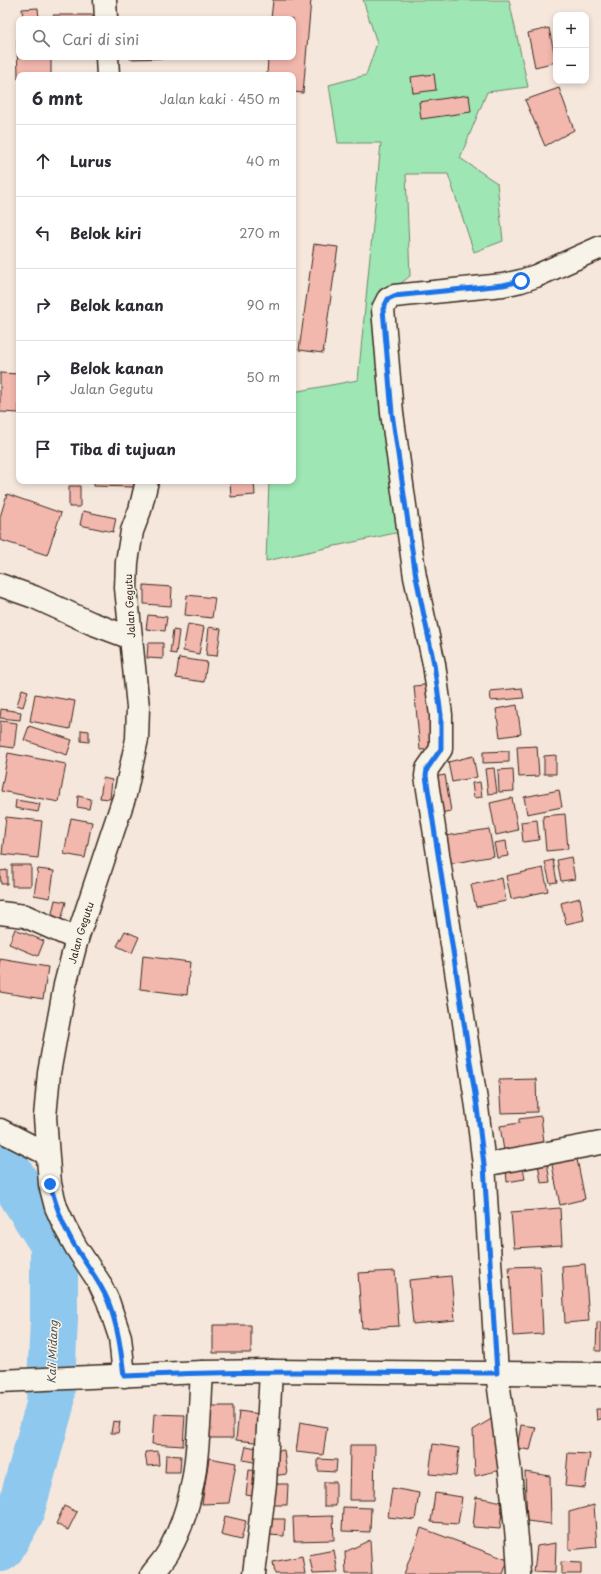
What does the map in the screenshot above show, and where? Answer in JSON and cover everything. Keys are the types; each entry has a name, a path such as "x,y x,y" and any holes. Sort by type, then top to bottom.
{"street":[{"path":"105,0 106,16"},
{"path":"107,60 108,72"},
{"path":"519,1574 518,1539 497,1373 484,1165 477,1107 426,776 427,769 441,749 441,715 434,664 416,577 392,413 383,309 388,299 394,296 503,285 521,281 536,276 601,247"},
{"name":"Jalan Gegutu","path":"124,1376 120,1337 108,1301 99,1282 76,1247 56,1207 50,1184 45,1117 49,1073 65,985 77,939 125,795 137,739 138,707 126,588 127,562 132,531 140,510 146,484"},
{"path":"0,585 34,597 91,623 131,638"},
{"path":"0,913 25,916 77,939"},
{"path":"0,1130 47,1154"},
{"path":"484,1165 601,1143"},
{"path":"0,1381 202,1372 271,1371 601,1374"},
{"path":"254,1574 265,1484 271,1371"},
{"path":"152,1574 170,1550 185,1517 191,1498 195,1475 202,1372"}],"green space":[{"path":"363,0 509,0 528,87 487,92 460,158 497,183 503,241 474,252 448,174 406,174 410,276 374,305 400,532 266,561 269,484 296,484 296,391 358,380 381,143 338,143 329,85 366,75 377,43"}],"building":[{"path":"273,0 311,0 303,93 296,92 296,72 267,72 268,60 296,60 296,16 271,16"},
{"path":"38,8 39,16 23,16 22,9"},
{"path":"53,15 93,15 93,16"},
{"path":"549,28 553,47 553,63 535,67 528,33"},
{"path":"18,60 51,60 51,72 18,72"},
{"path":"434,74 436,90 413,93 411,77"},
{"path":"559,88 574,130 545,146 525,100"},
{"path":"469,95 471,112 421,119 419,102"},
{"path":"314,244 338,247 323,353 299,350"},
{"path":"0,373 16,374 16,413 0,412"},
{"path":"94,484 134,484 134,487 94,486"},
{"path":"230,484 254,484 255,495 231,497"},
{"path":"69,486 80,486 80,507 69,507"},
{"path":"7,494 61,513 47,555 0,540 0,517"},
{"path":"83,511 116,518 113,532 80,525"},
{"path":"144,585 172,587 171,606 144,604"},
{"path":"187,595 215,598 212,618 185,615"},
{"path":"148,615 167,617 165,631 146,629"},
{"path":"188,624 204,627 199,654 183,651"},
{"path":"209,627 221,629 217,656 206,655"},
{"path":"173,630 179,631 176,654 170,653"},
{"path":"148,643 163,643 163,659 147,658"},
{"path":"179,658 207,662 204,682 176,678"},
{"path":"433,684 439,749 420,750 414,686"},
{"path":"522,688 524,698 491,701 490,691"},
{"path":"22,689 28,691 23,707 17,705"},
{"path":"35,694 75,701 70,729 30,721"},
{"path":"517,705 521,734 500,737 496,709"},
{"path":"1,709 21,712 20,720 0,718"},
{"path":"0,721 17,723 14,748 0,746"},
{"path":"29,726 72,740 67,755 24,740"},
{"path":"81,730 89,731 89,742 81,741"},
{"path":"537,746 539,776 519,777 517,747"},
{"path":"509,751 509,762 483,763 483,752"},
{"path":"8,753 66,764 59,802 1,791"},
{"path":"556,755 556,774 544,774 544,756"},
{"path":"473,756 477,777 452,782 448,762"},
{"path":"494,768 497,793 488,794 485,769"},
{"path":"513,769 514,791 499,792 498,770"},
{"path":"445,775 451,811 434,814 428,778"},
{"path":"103,778 112,780 110,799 100,798"},
{"path":"480,782 482,797 474,798 472,783"},
{"path":"559,790 562,807 527,814 524,797"},
{"path":"78,796 91,799 89,809 77,807"},
{"path":"512,798 518,830 496,835 490,803"},
{"path":"16,800 40,804 38,812 15,808"},
{"path":"565,814 568,849 546,851 543,816"},
{"path":"6,817 42,821 38,858 2,854"},
{"path":"71,818 92,822 85,858 64,854"},
{"path":"537,820 539,840 523,842 521,822"},
{"path":"489,829 494,856 443,865 439,837"},
{"path":"506,841 508,856 497,858 494,843"},
{"path":"571,857 575,879 561,881 557,860"},
{"path":"553,860 557,882 550,883 545,862"},
{"path":"12,865 31,865 31,886 12,886"},
{"path":"543,868 548,891 511,899 506,876"},
{"path":"38,869 54,871 50,898 34,895"},
{"path":"7,870 7,884 1,884 0,871"},
{"path":"502,878 506,901 476,907 471,885"},
{"path":"580,898 584,920 566,924 561,903"},
{"path":"55,900 66,902 60,924 50,922"},
{"path":"15,929 44,941 38,956 9,944"},
{"path":"125,931 139,937 132,953 117,946"},
{"path":"143,956 190,962 187,995 140,989"},
{"path":"0,959 48,967 43,999 0,992"},
{"path":"536,1079 537,1112 501,1113 499,1080"},
{"path":"541,1116 545,1151 504,1151 500,1126 519,1123 519,1119"},
{"path":"576,1154 585,1199 560,1205 551,1160"},
{"path":"547,1162 550,1182 541,1183 538,1163"},
{"path":"523,1167 525,1179 507,1182 506,1170"},
{"path":"560,1208 562,1245 514,1248 511,1212"},
{"path":"585,1264 589,1321 565,1323 562,1266"},
{"path":"540,1266 543,1334 513,1336 509,1267"},
{"path":"395,1271 399,1326 362,1328 358,1273"},
{"path":"451,1276 455,1320 413,1324 409,1280"},
{"path":"597,1322 601,1322 601,1351 596,1351"},
{"path":"213,1325 251,1325 251,1353 213,1353"},
{"path":"204,1406 233,1406 233,1438 204,1438"},
{"path":"596,1409 601,1409 601,1419 597,1420"},
{"path":"239,1411 267,1415 263,1443 236,1440"},
{"path":"154,1414 185,1415 183,1446 152,1444"},
{"path":"493,1418 501,1470 475,1476 473,1430"},
{"path":"113,1421 120,1422 118,1433 111,1433"},
{"path":"300,1422 327,1427 323,1455 296,1452"},
{"path":"521,1425 536,1427 530,1450 517,1448"},
{"path":"433,1444 459,1448 456,1476 429,1474"},
{"path":"350,1445 375,1445 374,1500 349,1500"},
{"path":"246,1446 262,1449 259,1463 243,1460"},
{"path":"284,1450 287,1474 272,1476 269,1452"},
{"path":"158,1451 159,1465 147,1466 145,1452"},
{"path":"568,1453 590,1454 585,1488 565,1486"},
{"path":"166,1455 181,1456 180,1472 165,1472"},
{"path":"209,1458 236,1463 229,1503 202,1504"},
{"path":"318,1459 337,1460 336,1472 318,1471"},
{"path":"249,1470 261,1471 258,1497 246,1495"},
{"path":"525,1472 550,1476 551,1524 527,1521"},
{"path":"324,1482 336,1482 336,1506 324,1506"},
{"path":"273,1484 288,1484 287,1505 273,1505"},
{"path":"392,1488 419,1493 415,1520 388,1517"},
{"path":"435,1493 462,1497 458,1524 431,1522"},
{"path":"476,1497 503,1502 500,1529 473,1527"},
{"path":"594,1505 597,1547 569,1550 569,1512"},
{"path":"64,1506 77,1512 68,1530 56,1524"},
{"path":"343,1507 371,1508 370,1532 342,1531"},
{"path":"225,1516 246,1521 241,1540 221,1535"},
{"path":"333,1516 334,1540 294,1541 293,1517"},
{"path":"269,1519 285,1519 284,1536 268,1535"},
{"path":"421,1528 508,1560 503,1574 404,1574"},
{"path":"370,1540 372,1574 346,1574 345,1552"},
{"path":"556,1543 555,1573 534,1572 537,1546"},
{"path":"334,1550 338,1573 313,1574 309,1555"},
{"path":"302,1556 305,1574 275,1574 273,1562"},
{"path":"561,1562 581,1563 581,1574 561,1574"}],"waterway":[{"name":"Kali Midang","path":"0,1164 4,1165 54,1244 54,1320 50,1405 20,1513 0,1548"}],"route":[{"path":"50,1184 56,1207 65,1227 99,1282 115,1319 120,1337 124,1376 202,1372 271,1371 497,1373 494,1303 484,1165 477,1107 426,776 427,769 441,749 441,715 434,664 416,577 392,413 383,309 388,299 394,296 503,285 521,281"}]}
